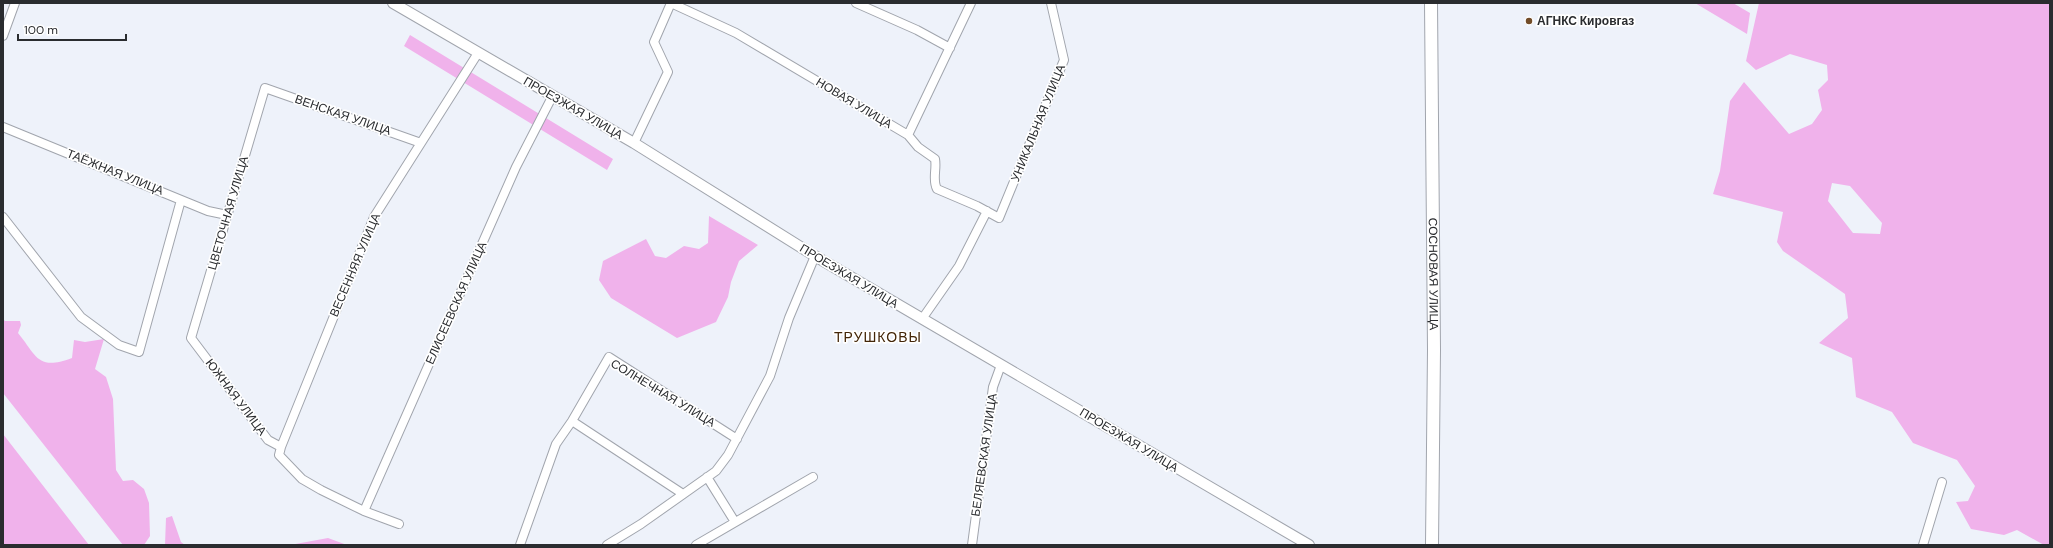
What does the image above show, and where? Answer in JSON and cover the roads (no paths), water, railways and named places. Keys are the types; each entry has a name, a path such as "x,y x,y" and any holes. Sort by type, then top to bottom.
{"highway":[{"name":"СОСНОВАЯ УЛИЦА","path":"1431,3 1434,350 1432,545"}],"main road":[{"name":"ПРОЕЗЖАЯ УЛИЦА","path":"392,3 634,143 815,256 1309,545"}],"street":[{"path":"3,36 15,3"},
{"path":"634,143 668,72 655,48 654,42 671,3"},
{"name":"НОВАЯ УЛИЦА","path":"671,3 736,33 908,135 918,147 935,159 937,166 934,184 937,189 987,211"},
{"path":"856,3 918,30 950,48"},
{"path":"908,135 971,3"},
{"name":"УНИКАЛЬНАЯ УЛИЦА","path":"987,211 999,218 1064,60 1051,3"},
{"name":"ВЕСЕННЯЯ УЛИЦА","path":"281,447 374,217 478,53"},
{"name":"ВЕНСКАЯ УЛИЦА","path":"265,88 421,142"},
{"name":"ЦВЕТОЧНАЯ УЛИЦА","path":"191,338 265,88"},
{"name":"ЕЛИСЕЕВСКАЯ УЛИЦА","path":"364,511 516,167 552,96"},
{"name":"ТАЁЖНАЯ УЛИЦА","path":"3,127 208,211 227,215"},
{"path":"3,217 81,317 119,346 139,352 182,200"},
{"path":"922,319 959,266 987,211"},
{"path":"607,545 641,524 716,471 737,439 770,376 789,318 815,256"},
{"name":"ЮЖНАЯ УЛИЦА","path":"191,338 268,440 281,447"},
{"name":"СОЛНЕЧНАЯ УЛИЦА","path":"520,545 556,444 572,421 609,358 737,439"},
{"name":"БЕЛЯЕВСКАЯ УЛИЦА","path":"972,545 993,387 1001,365"},
{"path":"572,421 683,494"},
{"path":"281,447 279,455 302,479 364,511 399,524"},
{"path":"707,477 735,522"},
{"path":"696,545 813,477"},
{"path":"1922,545 1942,482"}],"place":[{"name":"АГНКС Кировгаз","path":"1529,21"}],"district":[{"name":"ТРУШКОВЫ","path":"878,337"}]}
